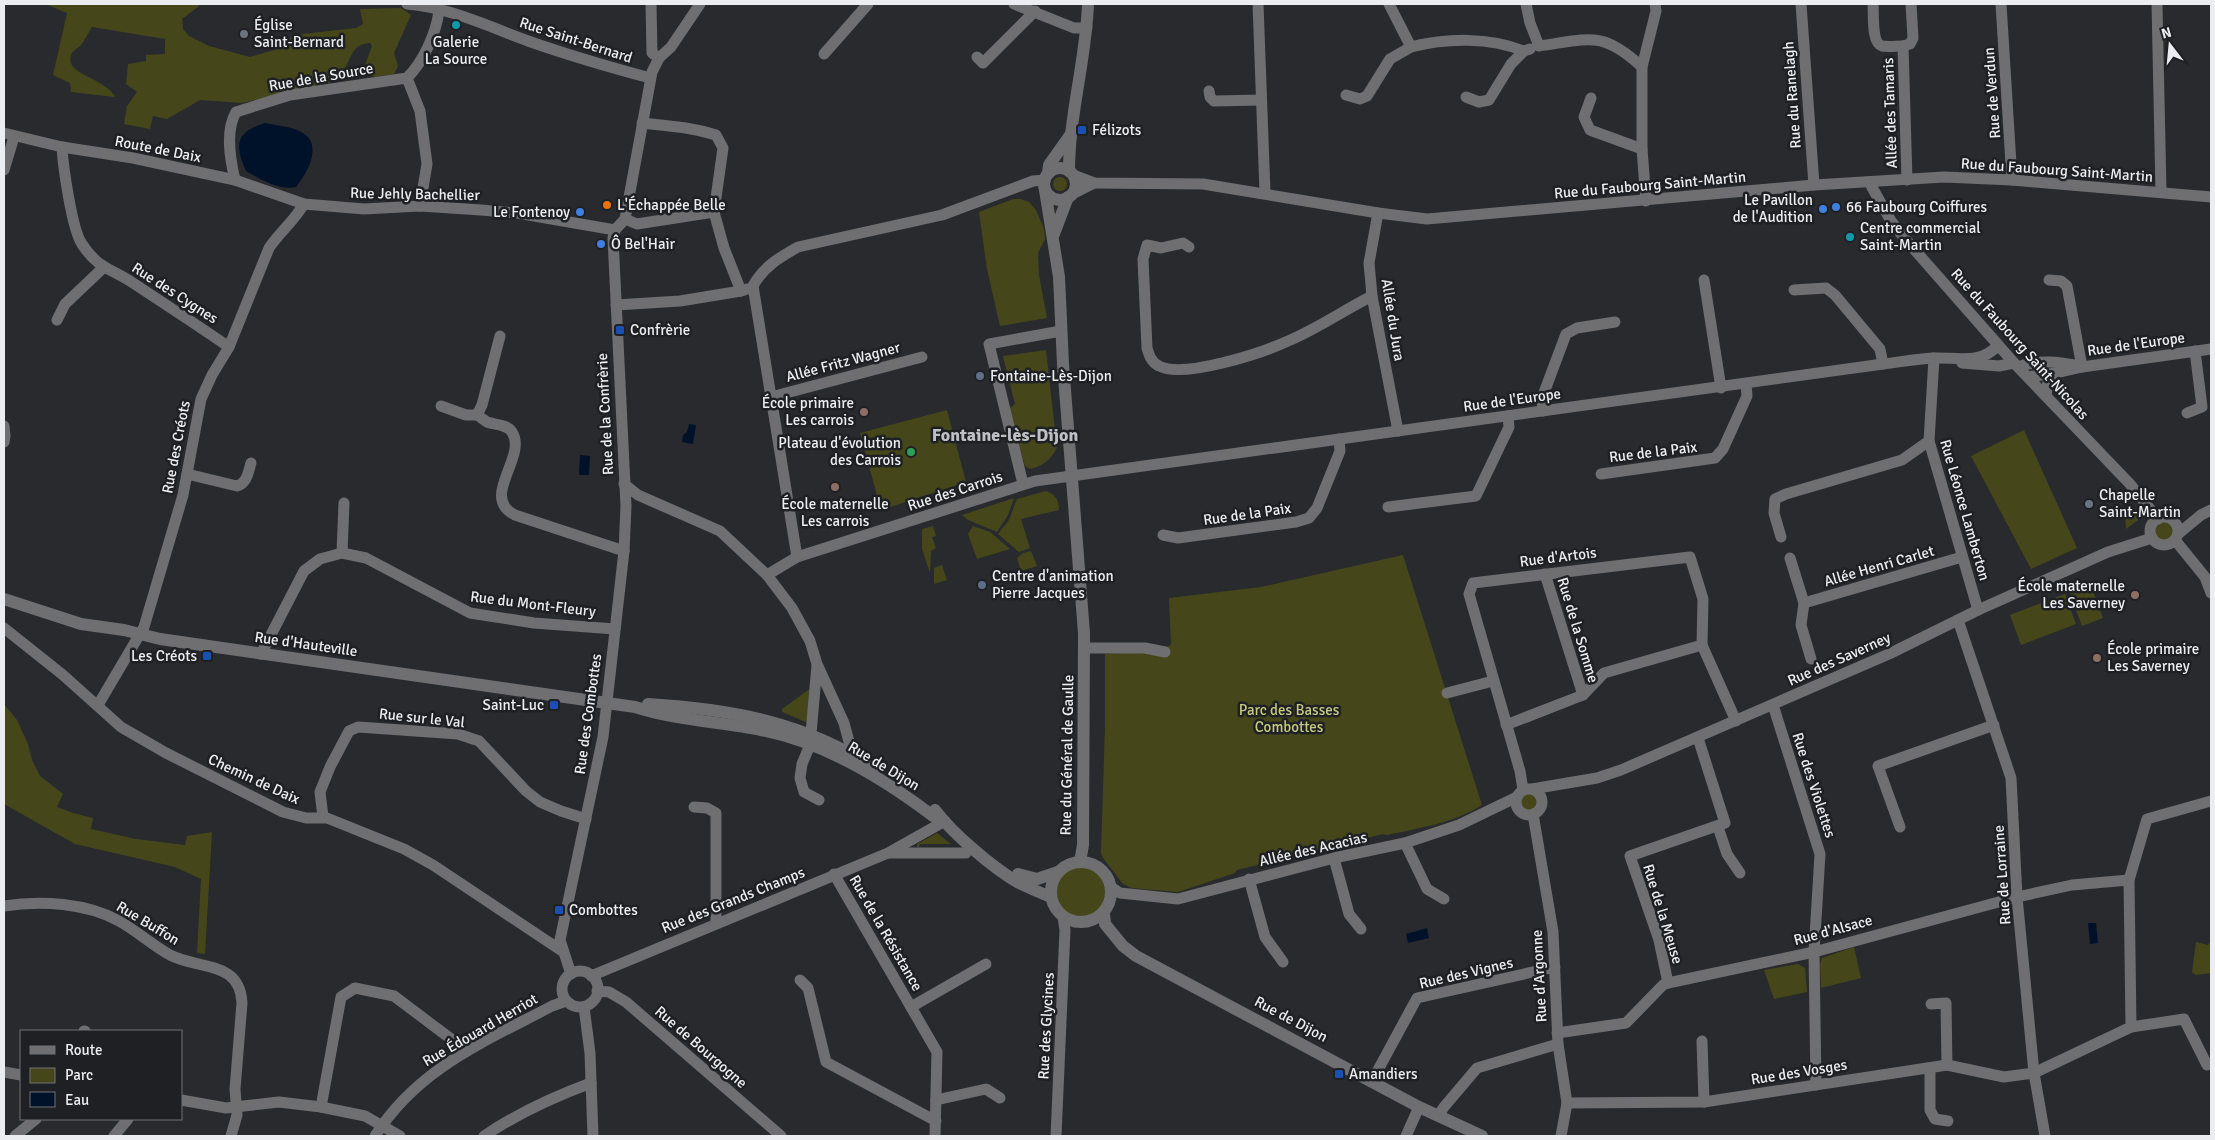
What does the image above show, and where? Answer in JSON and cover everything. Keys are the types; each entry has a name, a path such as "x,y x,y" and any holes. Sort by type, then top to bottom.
{"street":[{"name":"Rue Saint-Bernard","path":"407,4 439,11 574,58 650,78"},
{"path":"651,4 652,53 659,58"},
{"path":"615,230 625,219 650,78 659,58 672,47 700,4"},
{"path":"824,54 868,4"},
{"path":"1014,4 1019,4 1074,28 1087,28"},
{"path":"1054,237 1076,185 1071,173 1071,134 1087,28 1088,4"},
{"path":"1258,4 1265,194"},
{"path":"1389,4 1411,47"},
{"path":"1526,4 1530,23 1539,46"},
{"path":"1646,200 1642,149 1642,66 1656,11 1655,4"},
{"name":"Rue du Ranelagh","path":"1801,4 1814,185"},
{"name":"Allée des Tamaris","path":"1873,4 1875,37 1877,43 1882,46 1910,44 1913,38 1912,4"},
{"name":"Rue de Verdun","path":"2001,4 2012,180"},
{"path":"2157,4 2161,192"},
{"path":"420,206 427,164 420,111 408,78 417,68 438,24 439,11"},
{"path":"977,57 982,63 1035,11"},
{"path":"1466,97 1479,102 1489,100 1505,73 1524,51 1539,46 1588,39 1605,40 1626,52 1642,66"},
{"path":"1346,95 1360,99 1367,96 1390,59 1411,47 1457,40 1503,45 1524,51"},
{"name":"Allée des Tamaris","path":"1903,46 1907,180"},
{"name":"Rue de la Source","path":"235,180 230,133 231,121 236,112 290,96 408,78"},
{"path":"1209,91 1210,97 1214,101 1261,100"},
{"path":"1591,98 1584,117 1590,130 1642,149"},
{"path":"642,123 690,127 716,135 723,148 714,212 724,248 741,291"},
{"path":"1070,196 1056,200 1046,182 1049,165 1071,134"},
{"path":"4,170 9,135"},
{"name":"Route de Daix","path":"9,135 62,147 133,158 235,180 304,204"},
{"name":"Rue des Cygnes","path":"62,147 78,237 86,250 103,268 124,277 229,347"},
{"path":"1046,182 1059,168 1071,173"},
{"name":"Rue du Faubourg Saint-Martin","path":"1071,173 1094,183 1203,184 1378,213 1427,219 1814,185 1944,178 2012,180 2211,197"},
{"path":"616,306 680,301 741,291 752,286 769,266 779,258 798,247 942,215 1033,181 1046,182"},
{"name":"Rue du Général de Gaulle","path":"1046,182 1059,277 1061,331 1084,648 1083,844 1080,862"},
{"name":"Rue du Faubourg Saint-Nicolas","path":"1869,182 1891,221 1998,345 2130,484 2158,519 2166,517 2173,520 2177,526 2177,537 2205,577 2211,593"},
{"name":"Rue du Faubourg Saint-Martin","path":"1070,196 1094,183"},
{"name":"Rue Jehly Bachellier","path":"304,204 364,208 420,206 517,212 615,230"},
{"name":"Rue des Créots","path":"98,706 140,634 172,538 187,474 201,399 212,375 229,347 269,248 279,234 295,220 304,204"},
{"path":"625,219 637,224 714,212"},
{"name":"Allée du Jura","path":"1378,213 1369,263 1372,296 1398,431"},
{"name":"Rue de la Confrèrie","path":"615,230 613,238 624,484 638,495 720,532 767,576"},
{"path":"1189,247 1183,243 1161,248 1147,245 1143,259 1147,348 1150,358 1157,366 1168,370 1195,368 1253,355 1296,338 1372,296"},
{"path":"57,320 65,304 103,268"},
{"path":"1704,280 1721,388"},
{"name":"Rue de l'Europe","path":"2049,280 2061,281 2067,286 2082,367"},
{"path":"752,286 797,557"},
{"path":"1794,290 1826,288 1835,295 1880,349 1883,364"},
{"path":"1543,411 1542,398 1566,334 1577,328 1614,322"},
{"path":"1024,484 989,344 1061,331"},
{"path":"477,415 500,336"},
{"name":"Rue de l'Europe","path":"1072,476 1721,388 1883,364 1934,358 1956,360 1986,356 1993,352 1998,345"},
{"name":"Rue de l'Europe","path":"2028,378 2082,367 2211,349"},
{"name":"Rue de l'Europe","path":"2187,413 2202,407 2195,351"},
{"name":"Allée Fritz Wagner","path":"771,397 922,357"},
{"name":"Rue Léonce Lamberton","path":"1934,358 1929,441 1978,610"},
{"name":"Rue de l'Europe","path":"1956,360 1965,365 2016,365 2030,362 2065,363 2082,367"},
{"path":"2046,396 2048,382 2056,373"},
{"name":"Rue de la Paix","path":"1601,474 1715,458 1723,450 1747,396 1746,384"},
{"path":"441,406 466,415 477,415 487,422 507,427 513,433 512,462 501,492 503,503 510,511 624,551"},
{"path":"1388,508 1476,496 1509,427 1508,416"},
{"path":"4,426 6,436 4,442"},
{"name":"Rue de la Paix","path":"1163,534 1178,538 1296,522 1308,518 1317,508 1340,451 1339,439"},
{"path":"1781,537 1774,513 1775,499 1786,494 1902,460 1929,441"},
{"path":"187,474 237,486 241,485 247,478 251,463"},
{"name":"Rue des Carrois","path":"767,576 797,557 1024,484 1072,476"},
{"name":"Rue des Combottes","path":"570,974 560,940 608,703 608,688 624,551 626,506 624,484"},
{"path":"342,553 344,503"},
{"path":"2158,519 2150,530 2152,538 2162,545 2169,544 2201,515 2211,510"},
{"name":"Rue des Saverney","path":"1524,792 1597,778 1698,738 1890,654 1978,610 2108,552 2152,538"},
{"name":"Rue du Mont-Fleury","path":"261,654 304,572 320,559 342,553 366,558 470,613 534,623 615,629"},
{"name":"Allée Henri Carlet","path":"1804,603 1962,557"},
{"name":"Rue d'Artois","path":"1524,792 1520,770 1469,594 1473,583 1690,558 1703,599 1702,644 1736,721"},
{"path":"1790,558 1804,603 1801,625 1811,659"},
{"name":"Rue de la Somme","path":"1545,574 1582,695"},
{"name":"Rue de Dijon","path":"767,576 792,608 810,641 817,664 844,723 852,753"},
{"name":"Rue d'Hauteville","path":"4,599 81,624 160,639 635,707 811,739"},
{"name":"Rue de Lorraine","path":"1958,620 2011,778 2017,897 2034,1073 2045,1136"},
{"name":"Chemin de Daix","path":"4,628 125,730 283,812 306,818 322,817 394,844 433,865 562,951"},
{"path":"1506,725 1582,695 1604,673 1702,644"},
{"path":"1084,648 1145,648 1165,652"},
{"name":"Rue de Dijon","path":"811,739 817,664"},
{"path":"1447,693 1494,681"},
{"name":"Rue des Violettes","path":"1773,705 1820,854 1814,952 1816,1085"},
{"path":"1900,827 1878,766 1994,725"},
{"name":"Rue sur le Val","path":"322,817 320,792 326,775 349,731 358,727 458,734 479,741 526,791 540,802 561,812 586,819"},
{"path":"1698,738 1725,823 1718,826 1727,854 1740,873"},
{"path":"811,739 802,764 800,784 804,792 819,800"},
{"name":"Rue de Dijon","path":"811,739 852,753 936,811 977,851 1019,883 1051,897"},
{"name":"Rue de Dijon","path":"811,739 838,757 883,782 933,816 966,832 1022,876 1036,879 1058,872"},
{"path":"1524,792 1539,794 1542,801 1540,809 1533,814 1525,814 1517,806 1524,792"},
{"name":"Allée des Acacias","path":"1111,887 1120,893 1178,899 1334,858 1405,843 1460,825 1524,792"},
{"path":"2131,1027 2129,880 2147,819 2211,801"},
{"path":"694,807 707,808 716,813 716,923"},
{"name":"Rue d'Argonne","path":"1533,814 1553,932 1558,1039 1567,1103 1561,1136"},
{"name":"Rue des Grands Champs","path":"591,976 888,852 946,822"},
{"name":"Rue de la Meuse","path":"1668,983 1659,940 1630,856 1718,826"},
{"path":"1405,843 1427,888 1444,899"},
{"name":"Rue des Grands Champs","path":"888,852 966,853"},
{"path":"1334,858 1349,914 1361,929"},
{"path":"1080,862 1094,865 1101,869 1109,880 1111,887 1111,896 1104,912 1092,921 1069,920 1063,917 1053,904 1051,897 1051,888 1058,872 1068,864 1080,862"},
{"name":"Rue de la Résistance","path":"834,874 937,1052 935,1136"},
{"path":"1249,879 1265,936 1282,962"},
{"name":"Rue d'Alsace","path":"1438,1116 1476,1068 1558,1039 1626,1022 1663,985 1668,983 1814,952 2017,897 2072,885 2129,880"},
{"name":"Rue Buffon","path":"4,906 21,903 94,910 118,920 170,955 230,974 239,986 242,997 235,1089 237,1115 231,1136"},
{"name":"Rue de Dijon","path":"1104,912 1105,924 1123,946 1136,956 1419,1107 1482,1136"},
{"name":"Rue des Glycines","path":"1056,1136 1065,930 1063,917"},
{"name":"Rue de la Résistance","path":"911,1007 986,964"},
{"name":"Rue des Vignes","path":"1372,1081 1417,998 1555,967"},
{"path":"581,972 591,976 597,985 593,1001 584,1007 574,1006 566,1001 562,987 563,982 570,974 581,972"},
{"path":"800,980 808,988 826,1062 936,1121"},
{"path":"321,1106 341,998 355,988 394,996 467,1051"},
{"name":"Rue de Bourgogne","path":"597,991 610,992 626,1002 781,1136"},
{"name":"Rue Édouard Herriot","path":"375,1136 412,1089 434,1071 467,1051 552,1006 566,1001"},
{"path":"1931,1004 1946,1003 1947,1065"},
{"path":"584,1007 592,1083 593,1136"},
{"name":"Rue des Vosges","path":"1567,1103 1704,1102 1947,1065 2004,1077 2034,1073 2131,1027 2184,1019 2207,1066"},
{"path":"1702,1041 1704,1102"},
{"path":"4,1061 12,1073"},
{"path":"1930,1068 1930,1110 1935,1119 1948,1121"},
{"path":"484,1136 514,1116 592,1083"},
{"path":"936,1100 986,1089 1000,1098"},
{"path":"182,1100 226,1108 279,1102 321,1106 365,1116 400,1136"},
{"path":"1406,1136 1419,1107"},
{"path":"14,1136 35,1120"},
{"path":"114,1136 127,1120"}],"green space":[{"path":"45,4 198,4 199,6 182,19 183,29 189,36 209,46 250,57 274,50 294,35 356,28 363,24 360,9 401,8 411,15 394,53 398,66 394,74 375,77 365,73 364,68 372,46 370,43 364,44 353,52 343,72 332,82 242,103 200,100 167,119 153,116 150,129 124,124 127,106 137,92 126,84 128,64 146,61 146,55 165,54 165,39 92,27 81,45 72,53 70,60 78,71 103,85 115,97 71,92 70,83 53,75 67,13"},
{"path":"1057,177 1063,177 1067,184 1063,191 1057,191 1053,187 1053,181"},
{"path":"1013,199 1029,202 1036,210 1044,229 1045,239 1038,253 1039,275 1047,318 1000,326 987,269 979,212"},
{"path":"1046,350 1057,448 1046,462 1030,469 1025,466 1009,409 1015,404 1003,356"},
{"name":"Plateau d'évolution des Carrois","path":"947,410 966,482 881,510 860,433"},
{"path":"2024,430 2077,548 2031,569 1971,456"},
{"path":"1046,491 1056,498 1059,510 1021,519 1030,548 1019,552 998,534 1009,520 1017,499"},
{"path":"1014,498 1008,515 997,532 968,520 962,515"},
{"path":"2130,510 2138,510 2138,520 2126,529 2125,515"},
{"path":"2160,522 2168,522 2173,527 2171,538 2160,540 2155,535 2155,527"},
{"path":"933,526 936,536 932,537 936,548 931,551 930,573 922,549 922,529"},
{"path":"973,526 990,532 1010,549 977,559 968,534"},
{"path":"1031,551 1037,566 1021,571 1017,558 1023,553"},
{"name":"Parc des Basses Combottes","path":"1403,555 1482,805 1448,821 1387,835 1383,834 1237,870 1235,873 1178,892 1132,888 1123,884 1101,853 1105,654 1136,652 1164,657 1166,647 1171,645 1169,598 1261,587"},
{"path":"942,565 947,580 934,584 934,568"},
{"path":"2089,581 2103,618 2082,626 2068,588"},
{"path":"2065,594 2076,624 2021,645 2010,615"},
{"path":"811,688 809,720 806,722 782,712 782,709"},
{"path":"4,704 17,720 40,776 63,794 57,807 93,818 91,829 136,839 185,845 187,836 212,832 205,954 197,953 201,879 175,867 75,844 4,804"},
{"path":"1525,792 1533,792 1538,797 1536,808 1525,810 1520,805 1520,797"},
{"path":"937,833 951,844 920,844 917,847 917,844"},
{"path":"1076,867 1086,867 1099,874 1106,887 1106,897 1099,910 1086,917 1076,917 1067,913 1060,906 1056,897 1056,887 1060,878 1067,871"},
{"path":"2211,941 2211,973 2196,975 2192,972 2196,942 2208,945"},
{"path":"1854,947 1861,978 1821,988 1820,964 1822,958"},
{"path":"1798,964 1805,968 1807,992 1774,999 1764,970"}],"water":[{"path":"265,123 298,130 307,136 311,142 312,155 310,163 296,187 277,186 246,171 240,153 240,140 248,130"},
{"path":"689,424 696,425 693,444 682,442 683,435 687,432"},
{"path":"580,455 590,456 589,475 579,475"},
{"path":"2088,923 2096,923 2098,943 2090,944"},
{"path":"1427,928 1429,938 1408,943 1406,934"}],"place":[{"name":"Galerie La Source","path":"456,25"},
{"name":"Église Saint-Bernard","path":"244,34"},
{"name":"Félizots","path":"1082,130"},
{"name":"L'Échappée Belle","path":"607,205"},
{"name":"66 Faubourg Coiffures","path":"1836,207"},
{"name":"Le Pavillon de l'Audition","path":"1823,209"},
{"name":"Le Fontenoy","path":"580,212"},
{"name":"Centre commercial Saint-Martin","path":"1850,237"},
{"name":"Ô Bel'Hair","path":"601,244"},
{"name":"Confrèrie","path":"620,330"},
{"name":"Fontaine-Lès-Dijon","path":"980,376"},
{"name":"École primaire Les carrois","path":"864,412"},
{"name":"Plateau d'évolution des Carrois","path":"911,452"},
{"name":"École maternelle Les carrois","path":"835,487"},
{"name":"Chapelle Saint-Martin","path":"2089,504"},
{"name":"Centre d'animation Pierre Jacques","path":"982,585"},
{"name":"École maternelle Les Saverney","path":"2135,595"},
{"name":"Les Créots","path":"207,656"},
{"name":"École primaire Les Saverney","path":"2097,658"},
{"name":"Saint-Luc","path":"554,705"},
{"name":"Combottes","path":"559,910"},
{"name":"Amandiers","path":"1339,1074"}],"district":[{"name":"Fontaine-lès-Dijon","path":"1005,435"}]}
